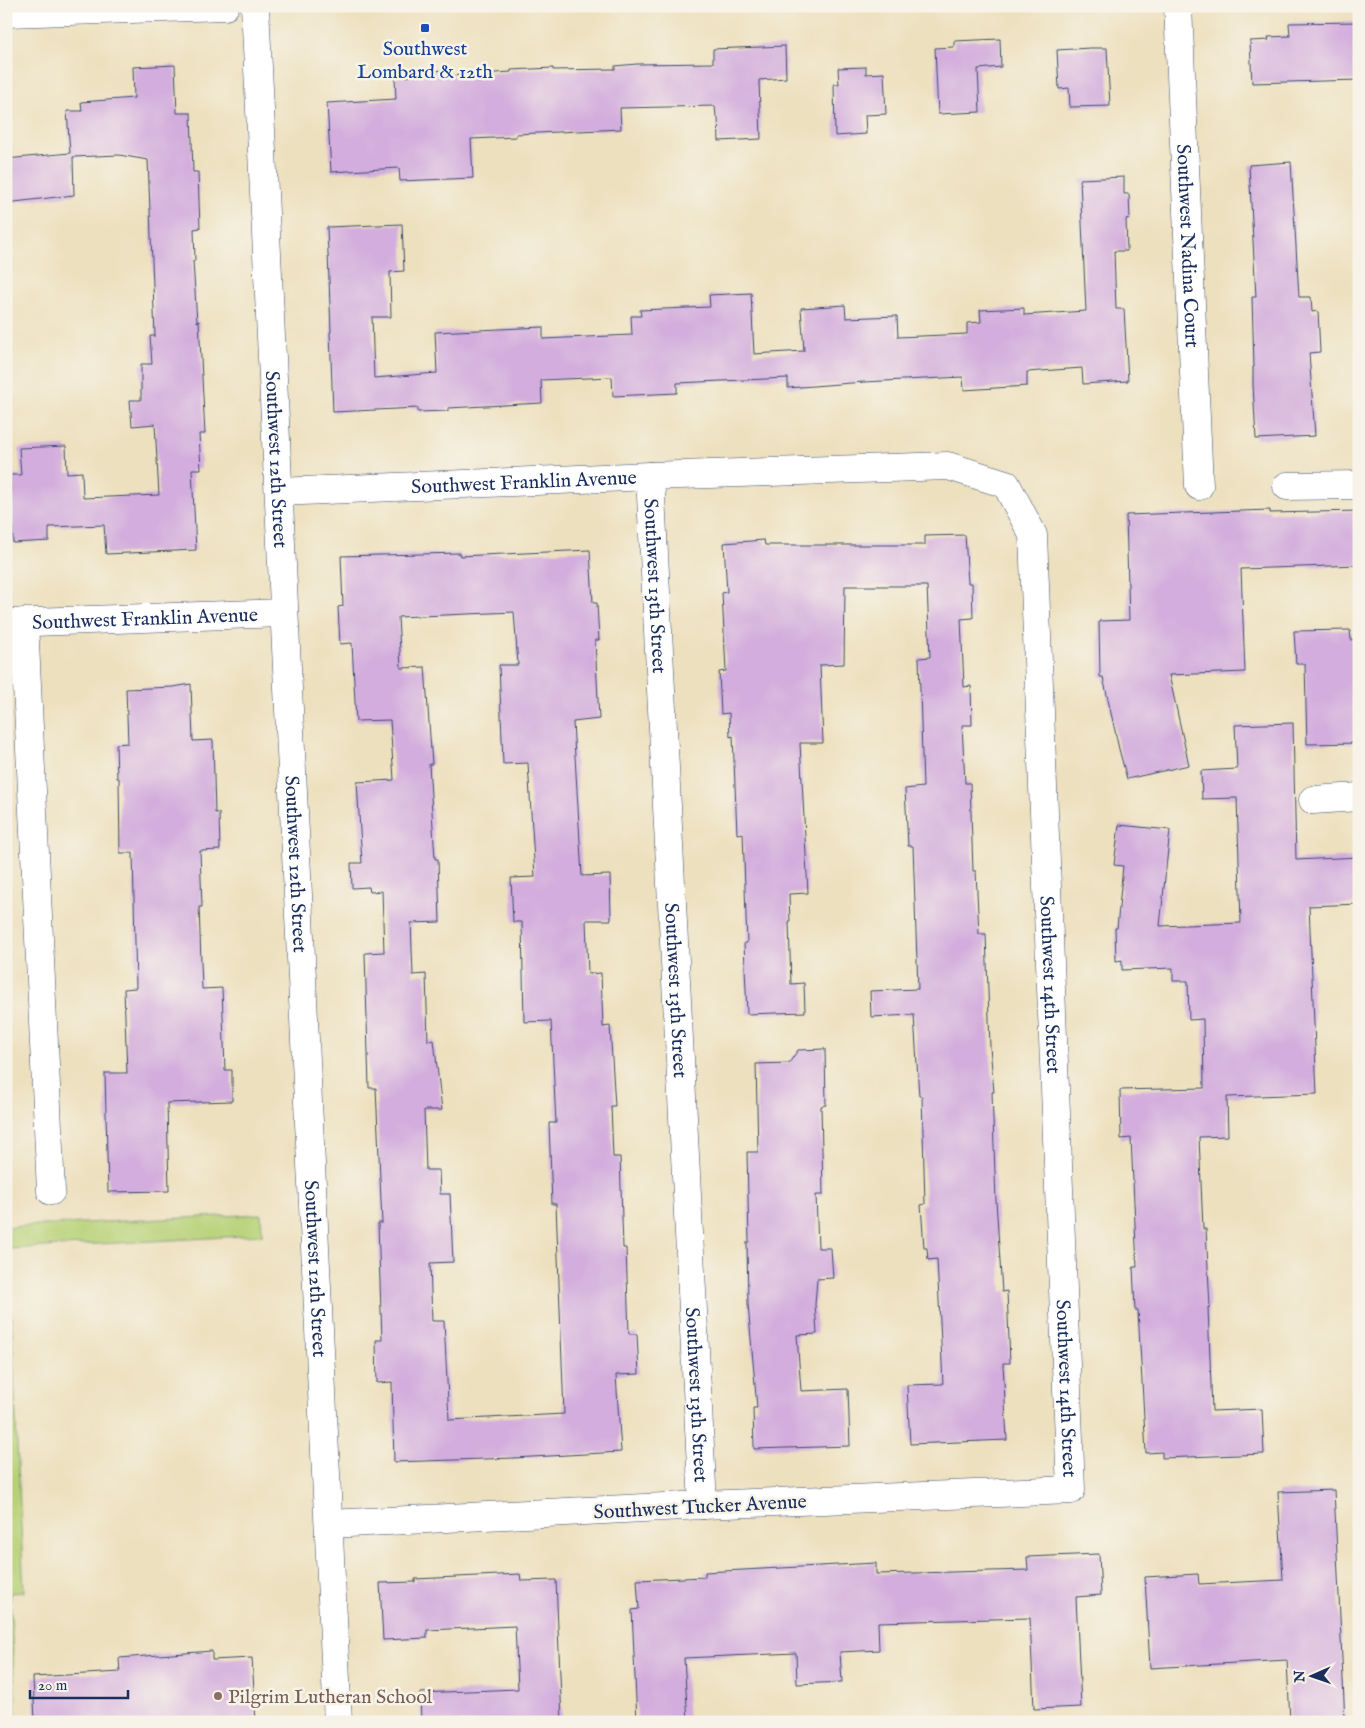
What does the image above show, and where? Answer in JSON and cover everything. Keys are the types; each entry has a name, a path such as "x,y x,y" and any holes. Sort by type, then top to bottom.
{"street":[{"path":"6,13 42,9 225,6"},
{"name":"Southwest 12th Street","path":"255,6 338,1722"},
{"name":"Southwest Nadina Court","path":"1178,6 1199,486"},
{"name":"Southwest Franklin Avenue","path":"279,492 650,476 948,466 1006,484"},
{"name":"Southwest 13th Street","path":"650,476 703,1505"},
{"name":"Southwest 14th Street","path":"1006,484 1033,535 1071,1490"},
{"path":"1287,486 1359,485"},
{"name":"Southwest Franklin Avenue","path":"15,623 284,613"},
{"path":"15,623 51,1191"},
{"path":"1313,800 1359,796"},
{"name":"Southwest Tucker Avenue","path":"329,1524 703,1505 1071,1490"}],"green space":[{"path":"261,1214 262,1235 8,1249 24,1592 10,1593 16,1722 6,1722 6,1227"}],"building":[{"path":"1359,22 1359,80 1252,83 1250,41 1269,40 1268,37 1290,36 1289,23"},
{"path":"1000,39 1001,67 978,69 980,112 938,114 935,48 954,47 954,41"},
{"path":"785,46 786,78 759,80 761,139 719,141 718,117 716,117 715,106 620,108 621,129 516,134 516,137 471,139 473,178 400,181 399,168 331,172 327,103 396,99 395,77 414,76 413,72 450,70 450,76 511,72 511,70 553,68 553,70 615,69 615,66 637,64 713,63 713,49"},
{"path":"1107,48 1110,106 1070,107 1069,88 1059,89 1057,50"},
{"path":"175,65 177,113 191,113 193,172 198,172 200,228 194,229 195,261 193,261 197,322 199,321 205,434 199,434 201,469 192,469 196,550 106,554 104,525 49,527 49,541 13,543 10,475 21,475 19,448 66,446 67,473 82,472 83,498 159,495 155,424 132,426 130,400 141,400 141,364 152,364 150,336 155,336 148,160 119,155 73,157 74,195 6,203 6,159 70,153 67,111 82,111 81,102 134,98 133,67"},
{"path":"866,67 866,74 884,73 886,114 865,115 866,134 835,136 834,84 839,84 838,68"},
{"path":"1291,162 1299,297 1311,297 1312,312 1318,311 1320,352 1309,353 1315,436 1256,439 1252,297 1256,297 1249,165"},
{"path":"1124,177 1124,194 1129,194 1130,218 1126,219 1127,251 1114,251 1116,309 1124,309 1128,381 1083,384 1082,368 1027,372 1027,386 964,390 963,377 788,388 788,378 677,383 677,393 613,396 612,377 541,380 542,403 448,408 448,411 418,412 418,408 333,412 327,227 402,224 404,271 390,272 391,317 372,317 374,378 437,373 435,332 543,327 543,339 632,335 631,316 641,316 640,310 710,307 709,295 751,293 754,354 804,351 801,308 845,305 846,318 897,316 898,337 967,334 967,323 981,322 980,310 1024,308 1024,315 1086,311 1080,179"},
{"path":"1270,510 1270,513 1359,511 1359,565 1241,569 1245,672 1169,675 1189,765 1127,779 1103,677 1100,677 1099,621 1129,620 1126,515"},
{"path":"965,535 968,583 972,583 973,618 961,619 964,687 971,686 972,725 962,725 965,783 970,783 973,871 976,871 979,934 986,934 990,1047 994,1092 992,1092 996,1201 1002,1292 1007,1291 1010,1363 1003,1363 1007,1440 910,1444 907,1385 943,1384 937,1259 928,1260 927,1248 924,1248 921,1205 925,1204 922,1096 919,1096 914,1015 871,1017 870,991 918,989 913,846 908,846 905,789 923,787 919,658 930,657 927,586 845,586 844,664 820,665 823,743 800,743 808,893 789,894 789,923 791,984 804,983 805,1012 747,1014 744,943 747,943 743,833 737,834 733,736 730,737 729,713 721,714 719,672 726,671 722,593 727,592 724,543 764,540 765,545 925,545 925,536"},
{"path":"590,550 593,603 597,603 599,640 595,640 599,719 573,722 582,876 610,875 611,920 586,920 588,974 601,973 603,1027 610,1026 615,1106 611,1106 613,1157 620,1157 623,1248 626,1248 629,1334 637,1334 639,1374 616,1375 621,1452 394,1462 392,1382 377,1383 376,1340 382,1340 378,1223 382,1223 376,1088 369,1088 365,953 384,952 382,891 370,892 369,887 352,888 351,863 362,863 357,782 394,780 390,720 356,721 352,643 340,644 338,607 343,606 341,556 460,553 460,556","holes":["514,612 518,665 499,665 503,764 528,763 535,877 511,878 513,922 522,922 524,1022 551,1021 556,1123 549,1123 552,1204 556,1204 564,1414 449,1420 444,1321 432,1321 430,1263 453,1262 450,1194 440,1194 439,1170 426,1170 424,1110 442,1110 434,1040 428,1041 426,974 413,975 411,923 440,922 438,859 435,859 429,764 432,764 425,667 401,668 398,617"]},
{"path":"1350,630 1351,640 1359,639 1359,743 1307,744 1305,664 1296,664 1294,631"},
{"path":"191,684 193,741 213,740 215,813 219,813 220,850 200,851 202,907 199,907 202,989 222,988 225,1070 232,1070 232,1101 167,1103 169,1191 108,1192 105,1073 127,1073 124,989 136,988 133,853 120,853 119,778 117,778 116,744 128,743 126,689 173,687"},
{"path":"1293,723 1296,860 1359,857 1359,904 1309,906 1317,1094 1227,1097 1228,1136 1199,1137 1203,1229 1206,1229 1210,1307 1208,1307 1212,1411 1262,1409 1264,1454 1162,1458 1162,1452 1146,1453 1138,1310 1135,1310 1133,1267 1137,1267 1131,1138 1121,1139 1120,1090 1204,1088 1203,1019 1189,1020 1188,981 1173,981 1173,968 1122,970 1122,960 1116,961 1115,928 1117,928 1123,866 1114,865 1119,825 1170,830 1160,926 1241,923 1237,798 1202,799 1201,771 1237,769 1235,725"},
{"path":"825,1049 826,1105 821,1106 823,1195 816,1195 818,1248 831,1248 833,1278 817,1279 815,1304 817,1334 797,1335 801,1391 848,1389 850,1446 754,1449 753,1408 757,1408 748,1304 747,1152 758,1152 756,1064 789,1063 798,1050"},
{"path":"1334,1490 1345,1722 1290,1722 1287,1660 1150,1668 1145,1577 1198,1574 1199,1584 1283,1580 1278,1492"},
{"path":"1099,1554 1101,1595 1076,1597 1081,1707 1034,1709 1030,1618 878,1622 879,1650 840,1652 842,1682 797,1684 796,1653 684,1658 688,1722 637,1722 632,1610 639,1609 637,1580 705,1577 705,1572 876,1563 876,1574 1028,1570 1027,1557"},
{"path":"520,1574 521,1581 556,1580 562,1722 421,1722 420,1693 518,1689 515,1626 427,1630 427,1638 383,1640 380,1583 415,1582 415,1579"},
{"path":"212,1651 212,1660 252,1658 256,1722 35,1722 33,1677 120,1672 119,1658"}],"place":[{"name":"Southwest Lombard & 12th","path":"425,28"},
{"name":"Pilgrim Lutheran School","path":"218,1696"}]}
